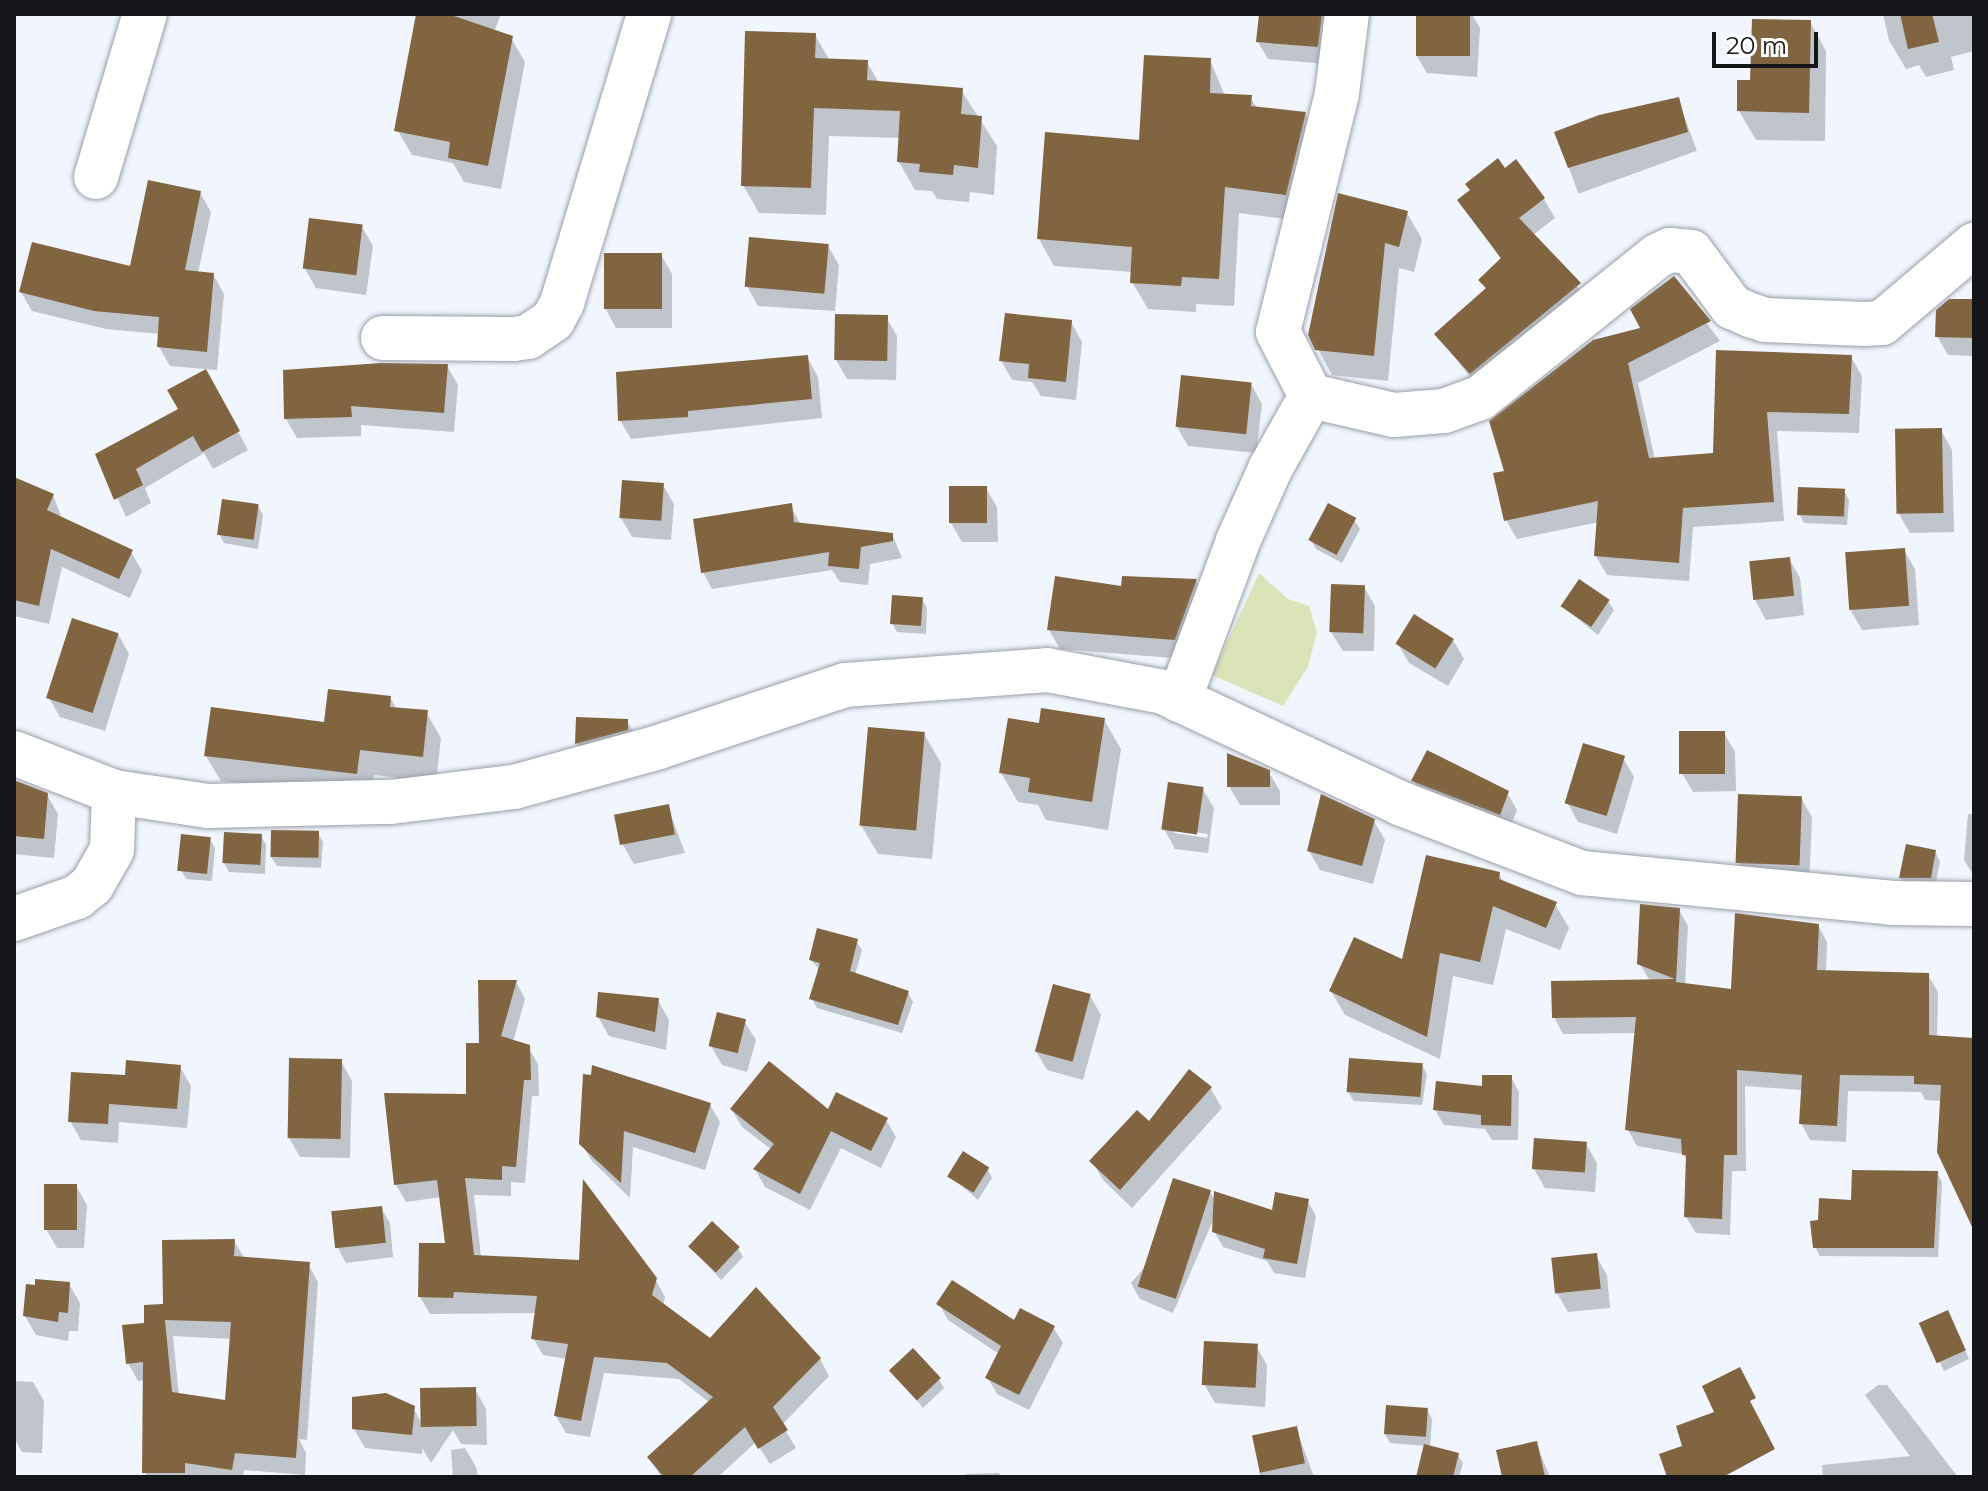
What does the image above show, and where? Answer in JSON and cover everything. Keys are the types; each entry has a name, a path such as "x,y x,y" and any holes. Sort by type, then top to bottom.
{"street":[{"path":"96,177 145,14"},
{"path":"383,338 514,339 528,337 553,320 562,303 649,14"},
{"path":"1347,14 1337,93 1278,332 1311,396 1394,415 1444,411 1480,398 1657,256 1670,250 1691,252 1732,307 1750,315 1765,320 1864,324 1882,323 1974,245"},
{"path":"1179,700 1238,541 1270,469 1311,396"},
{"path":"14,753 114,792 208,806 294,807 391,802 514,787 659,747 812,693 919,677 1047,670 1137,686 1179,700 1402,804 1582,873 1891,903 1974,904"},
{"path":"14,919 77,897 92,885 112,850 114,792"}],"green space":[{"path":"1259,573 1288,599 1309,606 1317,632 1308,667 1283,706 1212,675"}],"building":[{"path":"416,14 448,14 513,36 488,166 448,158 450,142 394,131"},
{"path":"1259,14 1322,14 1318,47 1256,42"},
{"path":"1416,14 1470,14 1470,56 1416,56"},
{"path":"1900,14 1932,14 1939,42 1908,49"},
{"path":"1752,19 1811,20 1809,113 1737,111 1737,80 1750,80"},
{"path":"745,31 816,33 815,58 868,60 867,80 963,88 961,114 982,116 978,168 954,165 953,175 919,172 920,164 897,162 900,111 814,108 811,188 741,186"},
{"path":"1144,55 1211,58 1210,93 1252,95 1251,106 1306,112 1286,195 1225,187 1219,279 1182,277 1181,286 1130,283 1132,247 1037,239 1045,132 1139,140"},
{"path":"1679,97 1688,132 1568,168 1554,132 1599,115"},
{"path":"1498,158 1505,168 1516,159 1545,198 1519,218 1581,283 1470,374 1434,334 1486,288 1478,280 1501,258 1457,200 1470,190 1465,184"},
{"path":"148,180 201,191 185,270 214,273 207,352 157,347 159,317 94,311 19,292 32,242 130,266"},
{"path":"1338,193 1408,211 1399,247 1385,243 1374,356 1315,350 1308,335"},
{"path":"309,218 363,225 356,275 303,269"},
{"path":"749,237 829,244 824,294 745,287"},
{"path":"604,253 662,253 662,309 604,309"},
{"path":"1674,276 1711,321 1628,363 1649,458 1713,453 1716,350 1852,355 1849,414 1767,412 1774,502 1683,508 1679,563 1594,556 1598,501 1504,521 1493,473 1504,471 1489,421 1593,340 1640,328 1630,309"},
{"path":"1949,299 1974,299 1974,338 1935,337 1936,310"},
{"path":"1005,313 1072,320 1066,382 1028,378 1029,364 999,361"},
{"path":"835,314 888,315 887,361 834,360"},
{"path":"808,355 812,399 688,411 688,417 618,421 616,372"},
{"path":"381,363 448,364 444,413 351,406 352,417 284,419 283,370"},
{"path":"206,369 240,431 202,452 193,436 136,469 143,485 114,500 95,454 178,409 167,390"},
{"path":"1181,375 1252,382 1246,434 1176,427"},
{"path":"1942,428 1943,513 1896,514 1895,429"},
{"path":"14,477 54,494 47,510 133,550 119,579 51,549 39,606 14,600"},
{"path":"622,480 664,483 661,521 619,518"},
{"path":"949,486 987,486 987,523 949,523"},
{"path":"1798,487 1845,489 1844,517 1797,515"},
{"path":"222,499 259,504 254,540 217,535"},
{"path":"792,503 794,522 893,533 893,541 861,547 859,569 828,566 829,552 701,573 693,519"},
{"path":"1328,503 1356,518 1337,555 1308,540"},
{"path":"1905,548 1909,606 1849,610 1845,552"},
{"path":"1790,557 1794,596 1753,600 1749,561"},
{"path":"1055,576 1121,586 1122,576 1197,579 1175,640 1047,630"},
{"path":"1579,579 1610,600 1591,627 1561,606"},
{"path":"1331,584 1365,585 1363,633 1329,632"},
{"path":"892,595 923,597 921,626 890,624"},
{"path":"1414,614 1454,639 1435,669 1395,644"},
{"path":"72,618 119,633 93,713 46,698"},
{"path":"328,689 391,696 390,707 428,710 423,757 360,750 357,774 204,756 211,707 324,722"},
{"path":"1041,708 1105,718 1092,802 1028,792 1030,778 999,773 1008,718 1039,723"},
{"path":"576,717 628,719 628,730 575,744"},
{"path":"868,727 925,732 916,831 859,826"},
{"path":"1679,731 1725,731 1725,774 1679,774"},
{"path":"1583,743 1625,756 1607,816 1565,803"},
{"path":"1427,750 1509,791 1500,815 1411,781"},
{"path":"1227,753 1270,770 1270,787 1227,787"},
{"path":"14,780 48,793 44,839 14,836"},
{"path":"1168,782 1204,787 1197,835 1161,830"},
{"path":"1321,794 1375,819 1362,866 1307,851"},
{"path":"1738,794 1802,796 1800,865 1736,863"},
{"path":"669,804 675,834 620,845 614,815"},
{"path":"271,830 319,831 319,858 271,857"},
{"path":"224,832 262,834 260,865 222,863"},
{"path":"181,834 211,837 207,874 177,871"},
{"path":"1906,844 1936,850 1931,878 1899,878"},
{"path":"1426,855 1500,872 1499,879 1557,902 1546,928 1493,906 1480,962 1440,953 1427,1037 1329,991 1354,937 1402,959"},
{"path":"1640,904 1680,908 1676,982 1731,989 1735,913 1819,924 1817,970 1929,973 1929,1035 1974,1038 1974,1231 1937,1152 1941,1085 1914,1084 1914,1076 1840,1075 1837,1126 1799,1124 1802,1075 1737,1070 1737,1155 1724,1155 1722,1219 1684,1217 1686,1155 1682,1155 1681,1139 1625,1130 1636,1017 1552,1018 1551,981 1675,979 1637,964"},
{"path":"817,928 858,939 850,971 909,991 898,1025 809,999 820,963 809,960"},
{"path":"478,980 517,980 501,1036 530,1045 531,1080 524,1080 516,1167 502,1166 502,1180 465,1178 474,1255 579,1260 583,1179 657,1278 652,1295 710,1338 756,1287 821,1358 773,1407 788,1430 758,1449 745,1427 690,1477 664,1477 647,1457 713,1397 667,1363 594,1357 581,1421 554,1416 568,1344 531,1339 537,1296 454,1292 453,1298 418,1297 419,1243 445,1243 437,1180 394,1185 384,1093 466,1094 466,1043 479,1043"},
{"path":"1053,984 1091,994 1073,1062 1035,1052"},
{"path":"598,992 659,998 655,1032 596,1017"},
{"path":"717,1012 746,1019 738,1053 709,1046"},
{"path":"289,1058 342,1059 341,1139 288,1138"},
{"path":"1349,1058 1423,1063 1420,1097 1347,1092"},
{"path":"126,1060 181,1065 177,1109 109,1104 108,1124 68,1122 71,1072 125,1075"},
{"path":"769,1061 828,1109 836,1092 888,1118 871,1151 831,1131 800,1194 753,1169 774,1144 730,1109"},
{"path":"592,1065 711,1103 695,1153 624,1131 621,1183 579,1144 583,1074 591,1075"},
{"path":"1189,1069 1212,1087 1120,1190 1089,1161 1137,1110 1149,1121"},
{"path":"1482,1075 1512,1075 1511,1126 1481,1125 1481,1115 1433,1110 1436,1081 1482,1086"},
{"path":"1534,1138 1587,1142 1585,1173 1532,1169"},
{"path":"963,1151 989,1167 973,1193 947,1176"},
{"path":"1852,1170 1938,1171 1934,1248 1813,1248 1810,1221 1818,1220 1819,1198 1851,1200"},
{"path":"1173,1178 1211,1190 1176,1299 1138,1286"},
{"path":"44,1184 77,1184 77,1230 44,1230"},
{"path":"1214,1191 1272,1210 1275,1192 1309,1199 1297,1264 1263,1258 1265,1249 1212,1232"},
{"path":"382,1206 386,1243 335,1248 331,1211"},
{"path":"712,1221 740,1247 716,1273 688,1247"},
{"path":"235,1239 234,1256 310,1262 296,1458 235,1453 232,1470 185,1463 185,1473 142,1473 143,1362 126,1364 122,1325 144,1323 144,1305 163,1304 162,1240","holes":["165,1320 231,1322 225,1400 172,1392"]},
{"path":"1597,1253 1601,1289 1555,1294 1551,1258"},
{"path":"35,1279 70,1282 68,1313 59,1312 58,1322 23,1316 26,1284 35,1285"},
{"path":"952,1280 1014,1320 1020,1308 1055,1326 1019,1395 985,1378 1001,1346 936,1304"},
{"path":"1948,1310 1966,1350 1937,1363 1919,1323"},
{"path":"1204,1341 1258,1344 1256,1388 1202,1385"},
{"path":"913,1348 941,1378 917,1400 889,1371"},
{"path":"1740,1367 1756,1398 1750,1401 1775,1449 1723,1477 1667,1477 1659,1454 1682,1446 1676,1426 1714,1412 1702,1386"},
{"path":"476,1387 477,1426 421,1427 420,1388"},
{"path":"386,1393 415,1406 412,1435 352,1429 352,1397"},
{"path":"1386,1405 1428,1408 1426,1437 1384,1434"},
{"path":"1297,1426 1305,1463 1260,1473 1252,1436"},
{"path":"1537,1441 1545,1477 1502,1477 1496,1450"},
{"path":"1424,1444 1459,1453 1453,1477 1416,1477"}]}
